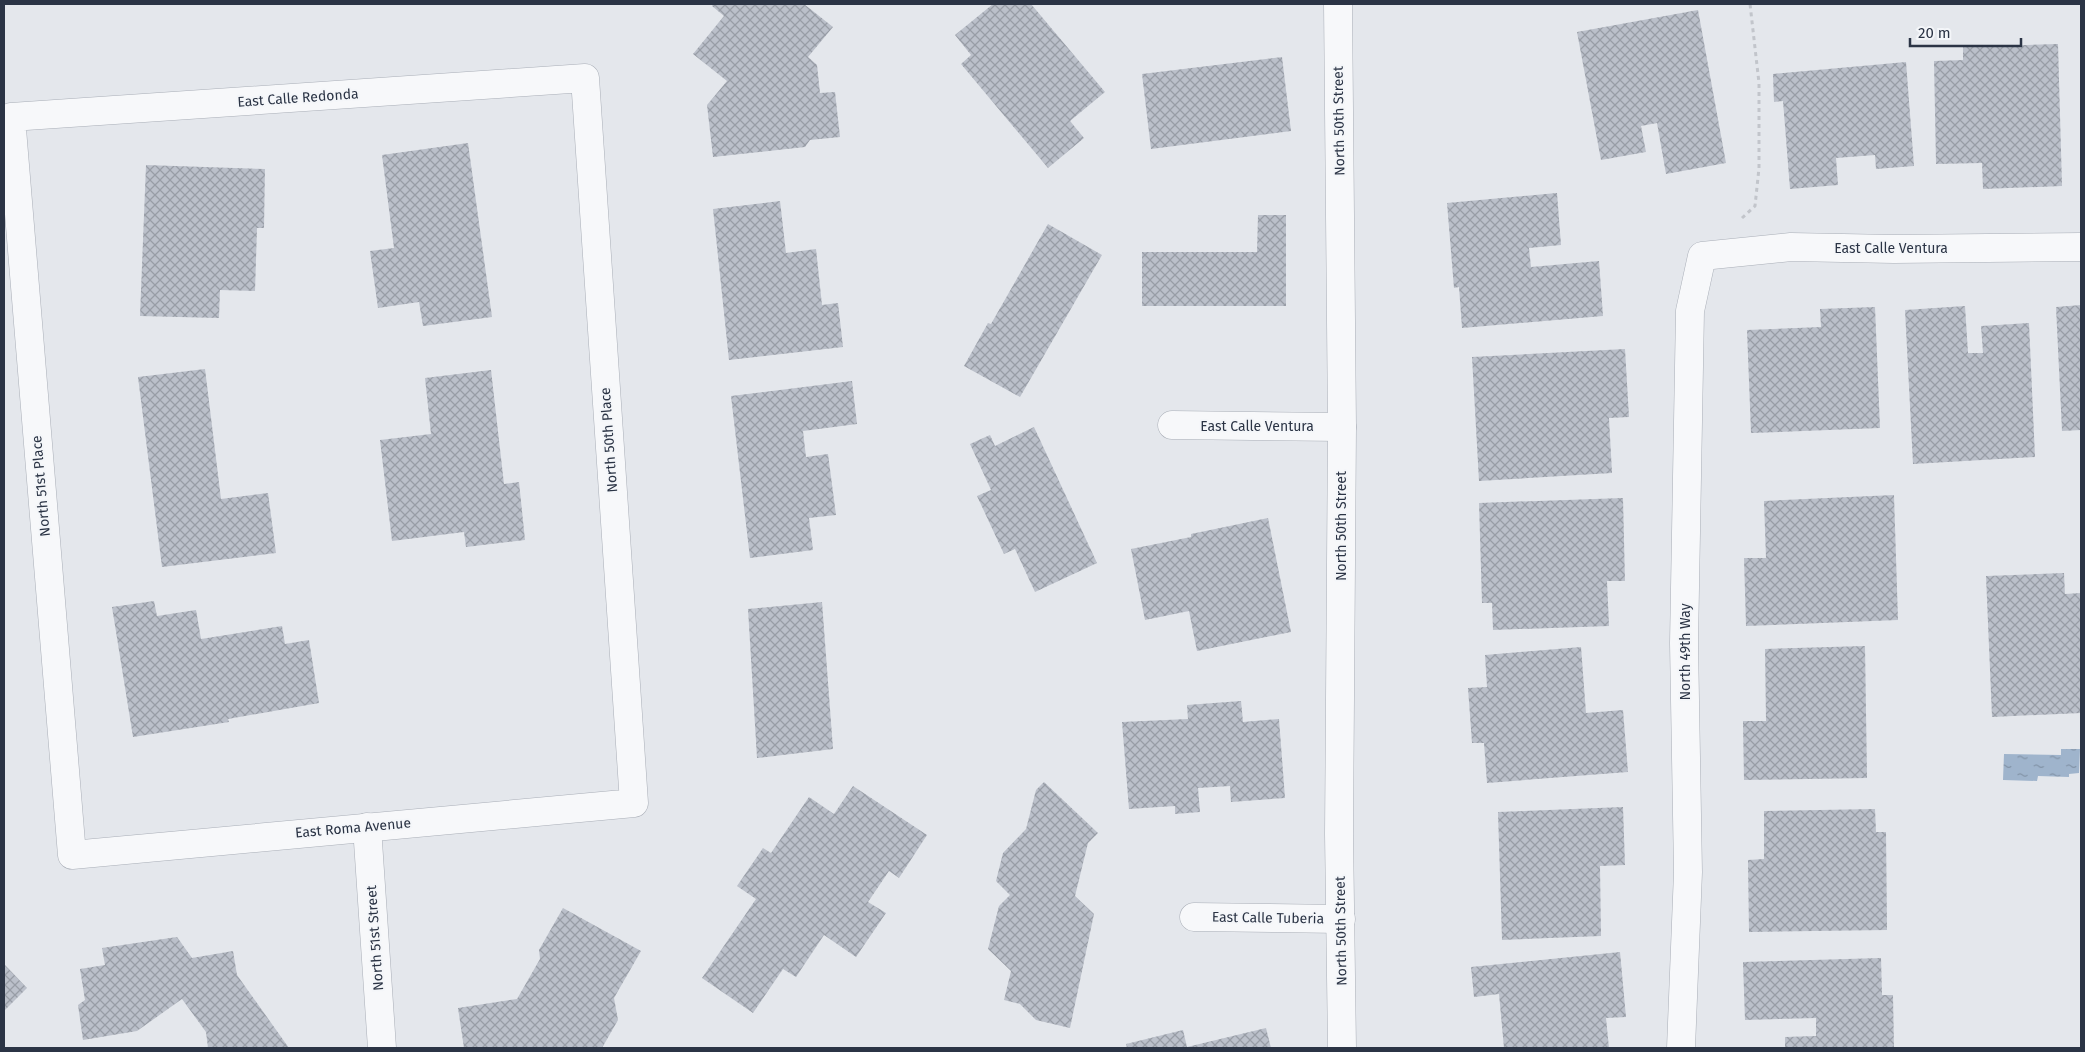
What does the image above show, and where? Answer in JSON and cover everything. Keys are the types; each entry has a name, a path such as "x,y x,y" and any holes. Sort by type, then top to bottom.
{"street":[{"name":"North 50th Street","path":"1338,4 1342,427 1339,834 1342,1048"},
{"name":"East Calle Redonda","path":"11,117 585,78"},
{"name":"North 50th Place","path":"585,78 634,803"},
{"name":"North 51st Place","path":"11,117 72,855"},
{"name":"East Calle Ventura","path":"1702,256 1791,247 1894,249 2081,247"},
{"name":"North 49th Way","path":"1681,1048 1688,872 1684,643 1690,311 1702,256"},
{"name":"East Calle Ventura","path":"1172,425 1342,427"},
{"name":"East Roma Avenue","path":"72,855 634,803"},
{"name":"North 51st Street","path":"367,827 382,1048"},
{"name":"East Calle Tuberia","path":"1194,917 1341,920"}],"path":[{"path":"1742,219 1755,206 1759,168 1759,83 1750,4"}],"water":[{"path":"2061,749 2080,749 2079,773 2069,774 2069,777 2038,776 2037,781 2003,780 2004,754 2061,755"}],"building":[{"path":"713,4 804,4 833,27 808,57 817,65 820,93 835,92 840,137 810,140 805,147 713,157 707,105 727,81 693,54 724,16 712,6"},
{"path":"993,4 1031,4 1105,92 1070,121 1084,138 1048,168 961,64 971,55 955,35"},
{"path":"1698,10 1726,163 1666,174 1657,123 1641,126 1646,152 1601,160 1577,32"},
{"path":"2058,44 2062,186 1983,189 1982,163 1936,164 1934,61 1963,60 1963,47"},
{"path":"1282,57 1291,131 1151,149 1142,74"},
{"path":"1906,62 1914,166 1876,169 1875,155 1836,158 1838,185 1790,189 1783,101 1774,102 1773,74"},
{"path":"468,143 492,317 423,326 419,302 378,308 370,251 394,248 382,155"},
{"path":"146,165 265,169 264,228 257,228 255,291 220,290 219,318 140,316"},
{"path":"1557,193 1561,245 1529,248 1531,267 1599,261 1603,316 1462,328 1459,287 1454,288 1447,203"},
{"path":"780,201 786,253 816,249 822,305 838,303 843,347 729,360 713,209"},
{"path":"1258,215 1286,215 1286,306 1142,306 1142,252 1257,252"},
{"path":"1048,224 1102,255 1020,397 964,366 988,323 991,324"},
{"path":"2081,305 2081,430 2062,431 2056,307"},
{"path":"1965,306 1968,353 1983,353 1981,326 2029,323 2035,457 1913,464 1905,310"},
{"path":"1875,307 1880,428 1751,433 1747,330 1821,327 1820,309"},
{"path":"1625,349 1629,417 1609,418 1612,473 1479,481 1472,357"},
{"path":"205,369 221,499 268,493 276,553 162,567 138,377"},
{"path":"491,370 504,484 519,482 525,540 466,547 464,532 392,541 380,440 431,434 425,378"},
{"path":"852,381 857,424 803,431 806,457 828,454 836,515 809,518 813,550 750,558 731,396"},
{"path":"1034,427 1097,563 1035,592 1015,549 1004,554 977,496 991,490 970,444 990,435 995,446"},
{"path":"1894,495 1898,620 1746,626 1744,558 1766,558 1764,501"},
{"path":"1623,498 1625,581 1607,581 1609,626 1493,630 1492,603 1482,603 1479,503"},
{"path":"1268,518 1291,632 1197,651 1189,611 1145,620 1131,549 1191,537 1191,534"},
{"path":"2064,573 2065,594 2081,593 2081,713 1992,717 1986,576"},
{"path":"154,601 157,616 196,610 201,639 282,626 285,644 309,640 319,703 228,719 229,722 133,737 112,607"},
{"path":"822,602 833,749 757,758 748,609"},
{"path":"1865,646 1867,778 1744,780 1743,721 1766,721 1765,649"},
{"path":"1581,647 1586,713 1623,710 1628,772 1487,783 1484,743 1472,743 1468,688 1487,687 1485,655"},
{"path":"1241,701 1243,722 1279,719 1285,798 1231,802 1230,786 1198,788 1200,812 1175,814 1175,806 1129,809 1122,722 1188,719 1187,705"},
{"path":"1044,782 1098,833 1088,843 1075,896 1094,914 1070,1028 1036,1020 1020,1004 1004,1000 1011,971 988,949 999,906 1010,895 996,881 1003,853 1026,829 1036,790"},
{"path":"853,786 927,835 899,878 889,871 868,902 886,913 856,957 824,935 796,977 783,969 753,1013 702,978 756,899 737,886 763,848 771,853 809,797 834,814"},
{"path":"1623,807 1625,865 1600,866 1601,936 1502,940 1498,812"},
{"path":"1875,809 1876,832 1886,832 1887,930 1749,932 1748,860 1764,859 1764,811"},
{"path":"563,908 641,951 614,998 618,1020 602,1048 464,1048 458,1008 517,999 540,959 539,950"},
{"path":"177,937 192,958 233,951 237,975 289,1048 208,1048 206,1032 182,999 137,1031 83,1040 78,1005 85,1000 80,969 105,965 102,948"},
{"path":"1620,952 1626,1017 1606,1018 1609,1048 1504,1048 1499,994 1474,997 1471,967"},
{"path":"1881,958 1882,995 1893,995 1894,1048 1785,1048 1785,1037 1816,1036 1816,1018 1745,1020 1743,962"},
{"path":"4,964 27,988 4,1011"},
{"path":"1266,1028 1271,1048 1127,1048 1126,1044 1183,1030 1187,1047"}]}
